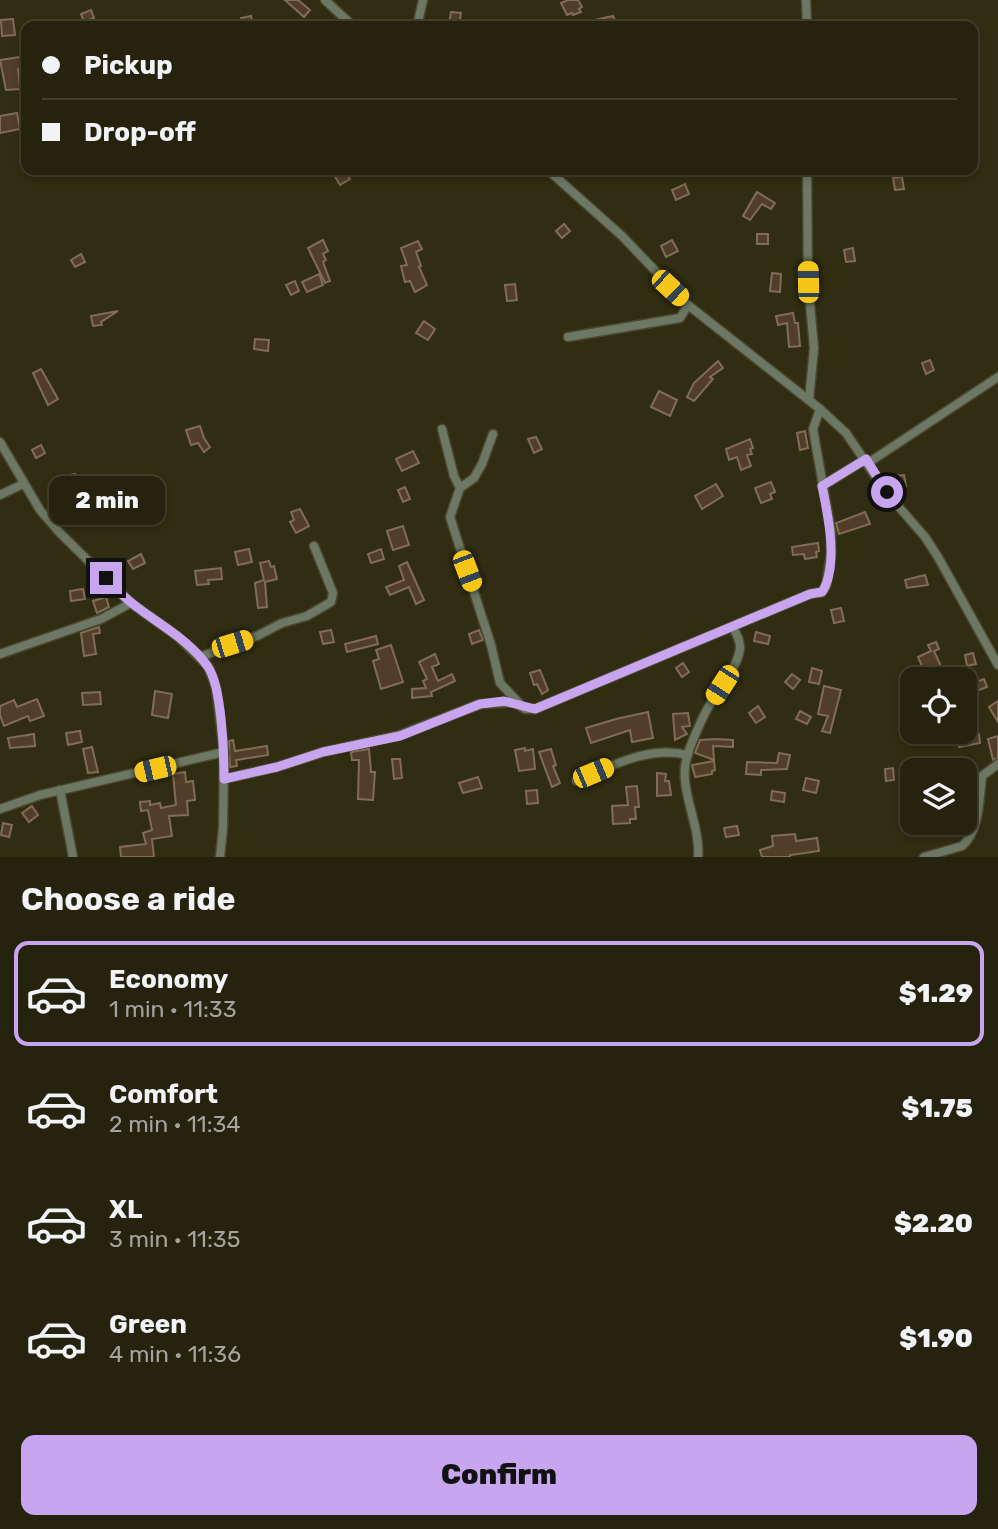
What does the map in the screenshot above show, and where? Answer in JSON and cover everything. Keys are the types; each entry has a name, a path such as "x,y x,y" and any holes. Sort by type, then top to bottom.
{"street":[{"path":"325,0 348,21"},
{"path":"418,21 424,0"},
{"path":"806,0 807,21"},
{"path":"554,175 622,236 688,305 809,400 846,433 887,492 925,537 998,665"},
{"path":"807,175 808,282 814,348 809,400"},
{"path":"568,337 680,318 688,305"},
{"path":"822,486 867,461 998,377"},
{"path":"224,779 266,770 323,752 400,736 480,704 504,701 525,709 535,709 552,704 692,642 733,628 810,594 822,592 826,586 831,554 831,531 813,429 820,409"},
{"path":"442,429 454,476 460,488"},
{"path":"493,434 474,478 460,488 450,517 491,645 500,683 521,706"},
{"path":"0,442 40,510 59,532 131,603 177,636 208,666 216,687 224,752 220,857"},
{"path":"0,495 23,484"},
{"path":"200,657 257,636 282,623 307,616 331,602 332,593 314,546"},
{"path":"0,654 101,619 131,603"},
{"path":"698,857 693,815 685,783 686,760 706,708 731,670 740,649 733,628"},
{"path":"576,781 629,758 665,751 688,755"},
{"path":"0,809 60,790 224,752"},
{"path":"924,857 962,846 967,842 977,813 982,776 998,764"},
{"path":"60,790 73,857"}],"building":[{"path":"285,0 298,0 310,10 304,17"},
{"path":"578,0 582,7 579,9 581,12 567,15 561,3"},
{"path":"91,10 94,18 84,21 81,14"},
{"path":"451,12 461,13 460,21 449,21"},
{"path":"251,16 252,21 241,21 241,18"},
{"path":"613,16 615,21 590,21"},
{"path":"13,19 15,35 2,36 1,20"},
{"path":"20,57 20,89 6,90 0,60"},
{"path":"17,113 20,129 0,133 0,116"},
{"path":"334,175 347,175 350,179 340,185"},
{"path":"902,177 904,189 895,190 893,178"},
{"path":"685,184 689,194 676,200 672,190"},
{"path":"757,192 775,203 771,209 762,204 750,220 743,216"},
{"path":"564,224 570,231 562,238 556,231"},
{"path":"757,234 768,234 768,244 757,244"},
{"path":"323,240 328,251 323,254 326,260 323,262 330,281 325,283 308,248"},
{"path":"672,240 678,251 666,257 661,246"},
{"path":"418,241 422,249 416,252 421,266 419,267 427,285 415,292 410,281 405,282 401,266 407,265 401,248"},
{"path":"853,248 855,261 846,262 844,250"},
{"path":"81,254 85,262 75,267 71,260"},
{"path":"772,273 781,274 780,292 770,291"},
{"path":"319,274 323,285 307,292 302,282"},
{"path":"295,281 299,291 291,295 286,285"},
{"path":"515,284 517,300 507,301 505,285"},
{"path":"118,311 101,322 102,325 93,326 91,316"},
{"path":"793,313 795,323 798,323 800,346 789,347 787,323 778,325 776,316"},
{"path":"424,321 435,329 428,340 416,333"},
{"path":"255,339 269,340 268,351 254,349"},
{"path":"930,360 934,370 926,374 922,363"},
{"path":"718,361 723,368 710,377 713,379 694,401 687,397 694,383"},
{"path":"41,369 58,399 48,405 33,373"},
{"path":"659,391 677,400 670,416 651,407"},
{"path":"200,426 210,447 204,452 198,443 191,445 186,430"},
{"path":"805,431 808,448 800,450 797,433"},
{"path":"536,437 542,449 534,453 528,439"},
{"path":"750,439 752,454 747,455 751,466 741,470 737,457 729,460 726,449"},
{"path":"41,445 45,453 36,458 32,450"},
{"path":"413,451 419,463 402,471 396,459"},
{"path":"75,474 77,486 67,489 65,476"},
{"path":"904,475 906,486 897,488 895,476"},
{"path":"771,482 775,492 770,494 772,499 761,503 755,488"},
{"path":"716,484 723,496 702,509 695,496"},
{"path":"131,486 132,497 124,498 122,487"},
{"path":"104,487 117,501 107,510 94,496"},
{"path":"405,487 410,499 403,502 398,490"},
{"path":"300,509 309,526 296,533 290,522 294,520 291,512"},
{"path":"865,512 870,524 839,534 836,523"},
{"path":"403,526 409,545 393,550 387,531"},
{"path":"818,543 817,557 805,559 804,554 793,555 792,547"},
{"path":"249,549 252,562 238,565 235,552"},
{"path":"381,549 384,559 371,563 368,554"},
{"path":"141,554 145,563 133,569 128,561"},
{"path":"269,561 271,567 274,566 277,579 265,582 267,607 258,608 255,583 264,580 260,563"},
{"path":"407,562 424,600 416,604 409,587 390,595 386,587 404,580 399,566"},
{"path":"221,568 222,579 208,580 209,584 197,585 195,571"},
{"path":"925,575 928,585 907,588 905,580"},
{"path":"83,589 85,599 71,601 70,591"},
{"path":"106,597 109,607 97,613 93,601"},
{"path":"841,608 844,621 834,623 831,610"},
{"path":"99,627 100,633 93,634 96,654 84,656 81,633"},
{"path":"331,630 334,642 323,644 320,632"},
{"path":"479,630 483,640 472,644 469,634"},
{"path":"756,632 770,636 768,644 754,641"},
{"path":"376,636 378,644 347,652 345,644"},
{"path":"936,642 939,649 934,651 941,666 922,667 918,657 931,651 928,645"},
{"path":"391,645 403,682 381,689 373,661 379,659 376,650"},
{"path":"973,653 976,664 967,666 965,655"},
{"path":"435,654 439,664 432,667 438,681 452,674 455,681 431,692 432,696 412,698 412,689 426,688 423,681 427,679 419,662"},
{"path":"683,663 689,672 682,677 676,668"},
{"path":"812,668 822,671 819,684 809,682"},
{"path":"540,670 548,690 542,694 537,684 534,685 530,673"},
{"path":"792,674 800,680 793,689 785,682"},
{"path":"984,679 987,687 977,691 977,681"},
{"path":"824,686 841,690 830,733 822,731 828,716 818,714"},
{"path":"155,691 172,694 168,718 152,715"},
{"path":"100,692 101,704 83,705 82,693"},
{"path":"37,699 44,716 30,721 28,716 4,726 0,706 14,700 17,707"},
{"path":"998,701 998,722 989,707"},
{"path":"758,706 765,717 756,723 749,713"},
{"path":"800,711 811,717 807,724 796,719"},
{"path":"648,712 653,738 632,742 630,730 591,743 586,728"},
{"path":"688,713 690,726 682,727 687,734 675,740 673,714"},
{"path":"80,731 82,742 68,745 66,733"},
{"path":"34,734 35,746 10,748 8,738"},
{"path":"998,736 998,758 993,760 988,739"},
{"path":"233,740 235,751 267,746 268,755 236,760 237,766 230,767 229,741"},
{"path":"700,740 733,740 733,747 713,746 714,760 695,753"},
{"path":"92,747 98,772 88,773 83,749"},
{"path":"525,748 525,751 533,749 535,769 519,771 515,750"},
{"path":"369,749 371,772 375,772 373,800 358,799 359,760 352,760 351,752"},
{"path":"551,749 556,765 553,766 560,783 552,787 539,752"},
{"path":"779,753 790,755 787,769 761,770 761,775 746,774 747,762 777,763"},
{"path":"392,759 400,759 402,778 394,779"},
{"path":"714,761 715,770 712,774 695,777 692,765"},
{"path":"893,768 894,780 886,781 885,769"},
{"path":"185,772 186,782 193,781 195,800 187,801 188,815 169,816 172,836 152,839 154,857 121,857 120,847 146,844 143,833 152,830 148,810 141,811 140,802 150,801 150,805 160,803 161,808 176,805 173,774"},
{"path":"657,773 666,774 665,781 669,781 671,795 657,796"},
{"path":"478,777 482,788 463,793 459,783"},
{"path":"806,778 819,781 816,793 803,790"},
{"path":"637,786 639,807 635,807 636,819 630,819 630,823 613,824 612,806 628,805 626,787"},
{"path":"537,790 538,803 527,804 526,791"},
{"path":"772,791 785,793 784,802 771,800"},
{"path":"32,806 38,815 29,822 22,813"},
{"path":"3,823 12,825 9,837 1,835"},
{"path":"737,826 739,835 726,837 724,828"},
{"path":"795,834 796,841 817,838 819,851 790,857 762,857 760,850 773,846 772,836"}],"route":[{"path":"106,578 131,603 177,636 208,666 216,687 224,752 224,779 244,776 374,739 400,736 480,704 514,702 530,710 552,704 692,642 733,628 810,594 822,592 826,586 831,554 831,531 822,486 866,459 887,492"}]}
